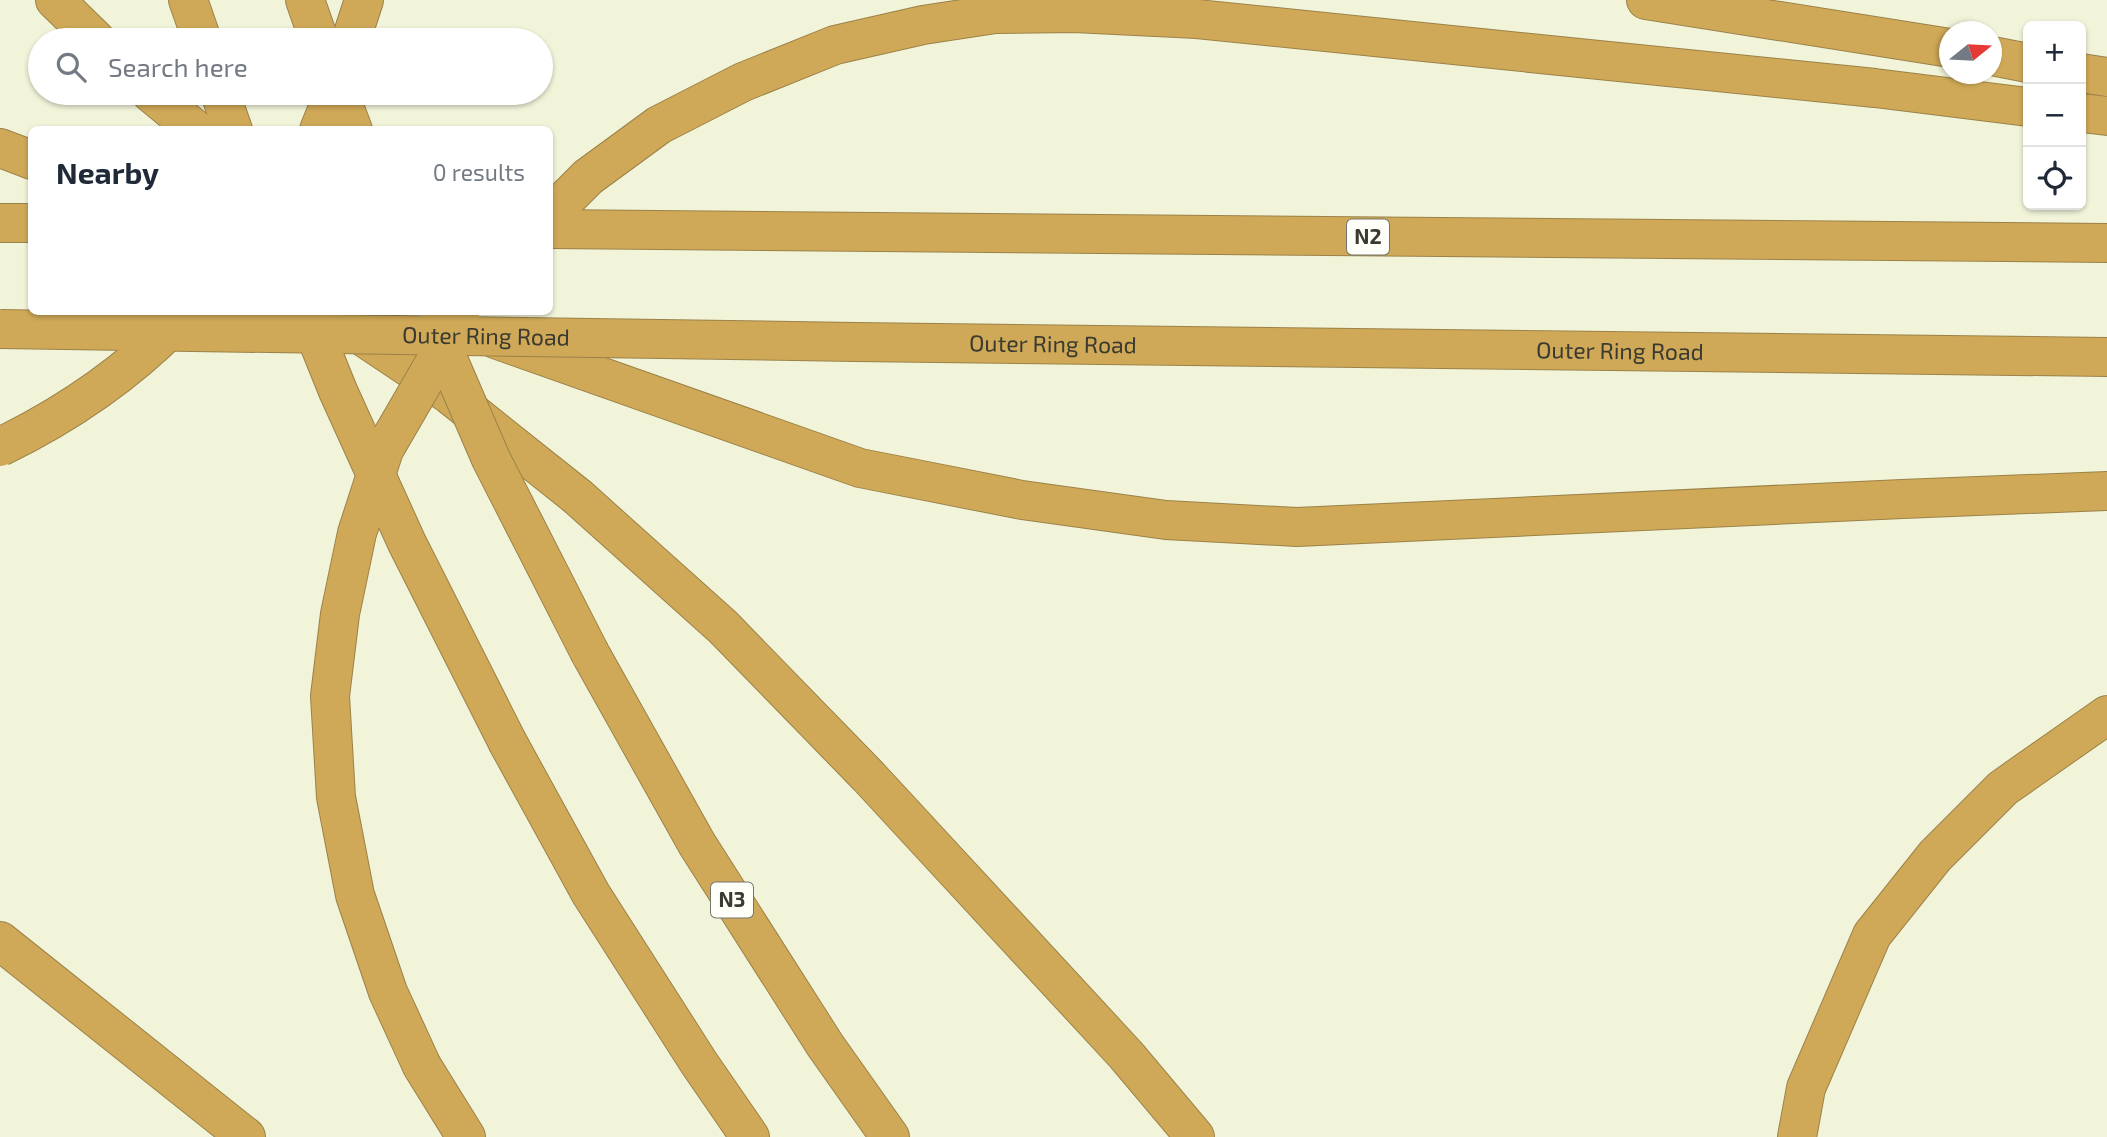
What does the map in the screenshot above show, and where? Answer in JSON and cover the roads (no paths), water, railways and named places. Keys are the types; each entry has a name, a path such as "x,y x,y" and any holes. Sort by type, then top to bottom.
{"highway":[{"path":"55,0 84,28"},
{"path":"188,0 198,28"},
{"path":"305,0 315,28"},
{"path":"355,28 364,0"},
{"path":"1647,0 1939,46"},
{"path":"553,212 589,177 659,125 743,82 835,45 923,25 995,14 1074,13 1196,19 1861,87 2023,106"},
{"path":"2002,58 2023,62"},
{"path":"2086,74 2107,78"},
{"path":"166,105 191,126"},
{"path":"224,105 232,126"},
{"path":"321,126 329,105"},
{"path":"344,105 351,126"},
{"path":"2086,114 2107,116"},
{"path":"0,148 28,158"},
{"path":"0,223 28,223"},
{"name":"N2","path":"553,229 2107,243"},
{"path":"0,447 29,433 88,396 150,349 184,315"},
{"path":"307,315 338,391 407,543 508,743 591,894 699,1063 750,1137"},
{"path":"330,315 450,395 578,497 723,627 869,777 1126,1055 1195,1137"},
{"name":"N3","path":"428,315 491,459 590,653 697,844 825,1045 890,1137"},
{"path":"450,315 480,334 860,468 1022,500 1166,520 1297,527 2107,491"},
{"path":"463,315 384,450 354,547 340,614 330,696 336,797 355,895 388,992 422,1066 466,1137"},
{"name":"Outer Ring Road","path":"0,329 2107,356"},
{"path":"1797,1137 1806,1088 1872,935 1935,856 2003,788 2107,715"},
{"path":"0,941 246,1137"}]}
